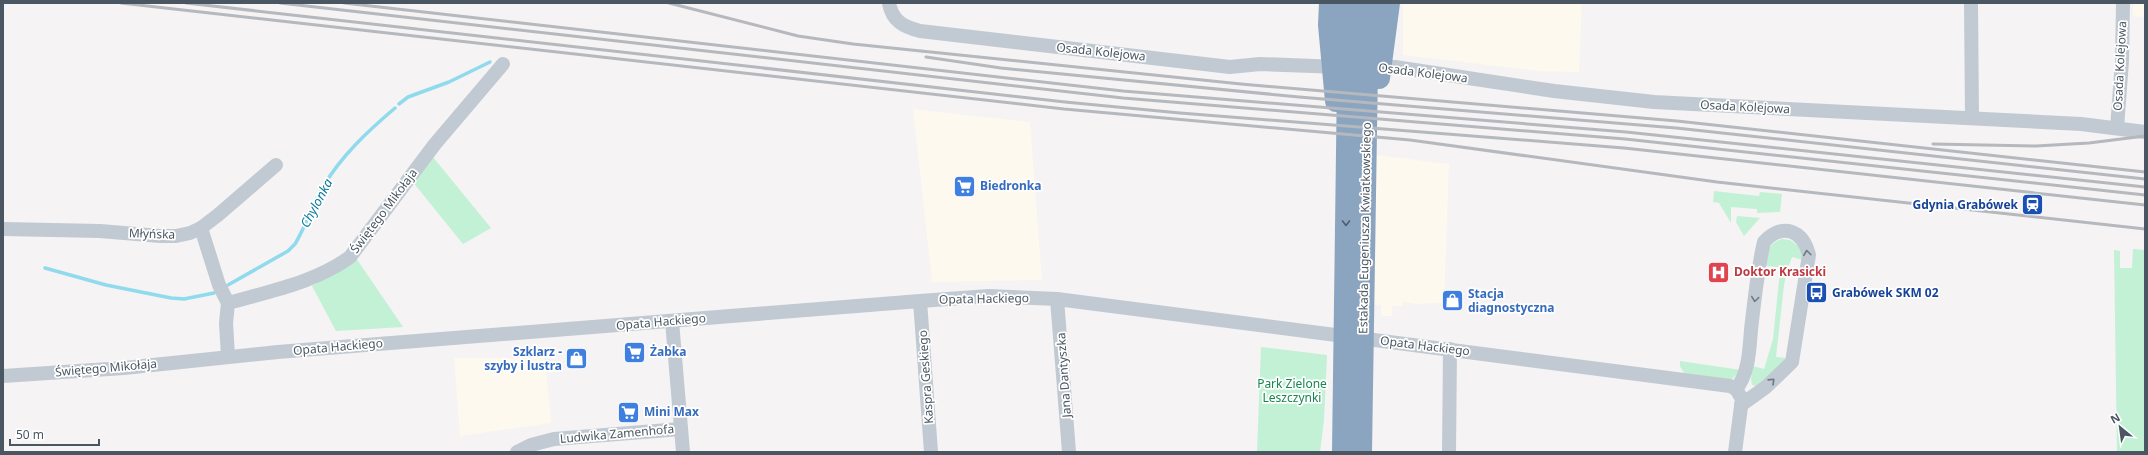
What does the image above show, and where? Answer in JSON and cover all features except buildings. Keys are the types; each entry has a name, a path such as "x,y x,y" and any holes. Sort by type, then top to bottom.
{"highway":[{"path":"1330,3 1333,85 1346,184"},
{"name":"Estakada Eugeniusza Kwiatkowskiego","path":"1348,3 1346,184 1361,452"},
{"name":"Estakada Eugeniusza Kwiatkowskiego","path":"1343,452 1354,347 1365,170 1369,3"},
{"path":"1365,170 1389,3"},
{"path":"1333,452 1354,347"},
{"path":"1354,347 1374,452"}],"street":[{"name":"Osada Kolejowa","path":"889,3 890,11 899,23 920,31 1230,67 1260,64 1395,68 1554,91 1654,102 1972,118 2117,128 2145,132"},
{"path":"1348,3 1344,41 1359,67 1375,42 1369,3"},
{"path":"1971,3 1972,118"},
{"name":"Osada Kolejowa","path":"2117,128 2122,61 2124,3"},
{"name":"Świętego Mikołaja","path":"228,303 308,280 340,264 350,257 435,144 504,64"},
{"name":"Młyńska","path":"3,229 100,231 176,236 201,228 276,165"},
{"path":"201,228 219,285 228,303 226,323 228,356"},
{"path":"1735,452 1741,405 1740,394 1736,389 1742,382 1747,366 1764,242 1775,233 1790,231 1804,240 1809,255 1792,362 1766,387 1741,405"},
{"name":"Opata Hackiego","path":"228,356 990,296 1057,299 1450,349 1725,386 1736,389"},
{"name":"Jana Dantyszka","path":"1057,299 1070,452"},
{"name":"Kaspra Geskiego","path":"920,301 931,452"},
{"name":"Ludwika Zamenhofa","path":"517,452 531,445 554,439 682,429 672,320"},
{"path":"1449,452 1450,349"},
{"name":"Świętego Mikołaja","path":"3,376 124,368 228,356"},
{"path":"682,429 683,452"}],"shaded area":[{"path":"1403,3 1582,3 1579,72 1538,71 1403,55"},
{"path":"2133,3 2145,3 2145,17 2133,16"},
{"path":"913,109 1030,122 1042,280 932,282"},
{"path":"1336,150 1449,164 1444,303 1426,303 1425,305 1403,302 1402,306 1392,306 1392,316 1381,316 1381,305 1334,303"},
{"path":"454,358 545,358 551,423 460,436"}],"green space":[{"path":"432,156 491,228 463,244 412,181"},
{"path":"1714,191 1759,196 1760,192 1782,194 1780,212 1757,213 1757,209 1731,207 1731,223 1719,203 1713,202"},
{"path":"1737,216 1760,218 1744,236 1736,222"},
{"path":"1782,239 1790,240 1800,247 1803,260 1792,257 1788,268 1767,266 1769,249 1774,243"},
{"path":"2133,249 2145,250 2145,452 2117,452 2114,250 2120,251 2120,268 2132,268"},
{"path":"356,258 403,327 336,331 312,286 350,265"},
{"path":"1780,271 1787,271 1776,357 1787,358 1757,386 1752,385 1751,379 1753,366 1764,369 1773,339"},
{"name":"Park Zielone Leszczynki","path":"1261,347 1327,355 1324,420 1320,452 1257,452"},
{"path":"1680,361 1741,370 1732,379 1722,379 1684,373 1680,366"}],"waterway":[{"name":"Chylonka","path":"399,104 408,97 449,82 490,62"},
{"name":"Chylonka","path":"228,285 288,251 295,244 319,194 338,165 365,135 395,108"},
{"name":"Chylonka","path":"45,268 106,285 171,298 184,299 214,293"}],"railway":[{"path":"121,3 1064,109 1410,140 1717,182 2145,229"},
{"path":"186,3 1065,102 1180,113 1624,148 2145,205"},
{"path":"280,3 1123,98 1625,139 2145,195"},
{"path":"344,3 1123,91 1626,132 2145,187"},
{"path":"669,3 798,36 853,44 1241,84 1677,121 2145,172"},
{"path":"926,57 1001,68 1299,97 1676,128 2145,179"},
{"path":"1933,144 2036,146 2089,143 2145,136"}],"place":[{"name":"Biedronka","path":"964,186"},
{"name":"Gdynia Grabówek","path":"2033,205"},
{"name":"Doktor Krasicki","path":"1718,272"},
{"name":"Grabówek SKM 02","path":"1816,293"},
{"name":"Stacja diagnostyczna","path":"1452,301"},
{"name":"Żabka","path":"635,352"},
{"name":"Szklarz - szyby i lustra","path":"577,359"},
{"name":"Mini Max","path":"628,412"}]}
